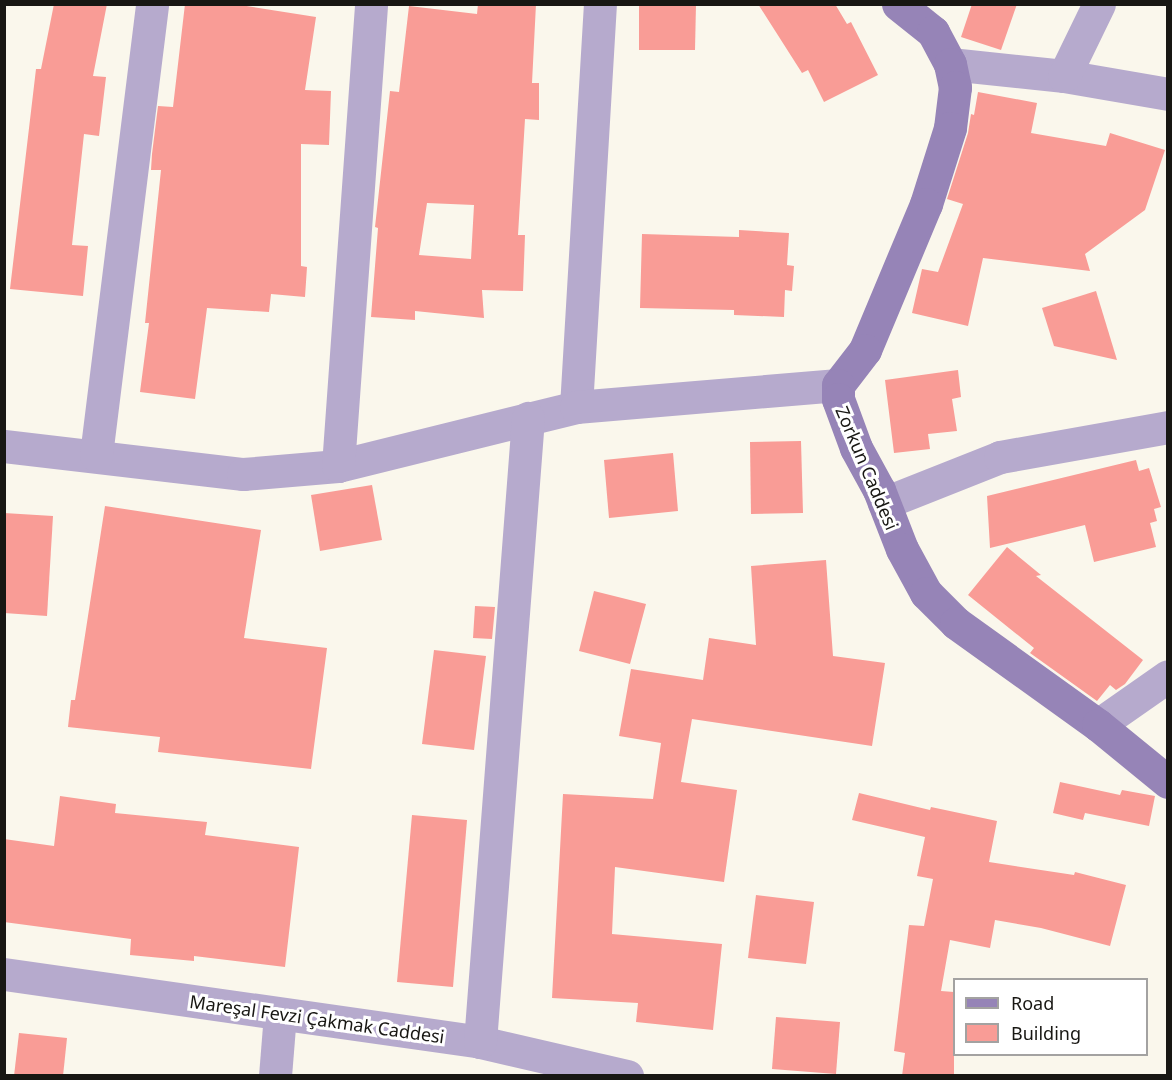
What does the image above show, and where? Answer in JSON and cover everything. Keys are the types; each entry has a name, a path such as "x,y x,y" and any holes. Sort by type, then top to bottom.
{"street":[{"path":"96,455 152,4"},
{"path":"338,466 371,4"},
{"path":"576,407 600,4"},
{"name":"Zorkun Caddesi","path":"898,4 933,32 951,64 955,87 950,128 926,204 865,350 838,384 837,399 856,448 884,503 902,549 926,593 956,623 1098,725 1167,782"},
{"path":"1064,76 1099,4"},
{"path":"951,64 1064,76 1167,94"},
{"path":"4,446 243,474 338,466 576,407 838,384"},
{"path":"480,1042 528,418"},
{"path":"884,503 1000,457 1167,427"},
{"path":"1098,725 1167,676"},
{"name":"Mareşal Fevzi Çakmak Caddesi","path":"4,974 480,1042 627,1076"},
{"path":"275,1076 280,1014"}],"building":[{"path":"54,4 107,4 93,76 106,77 99,136 84,134 72,245 88,246 83,296 10,289 36,69 41,69"},
{"path":"185,4 234,4 316,17 305,90 331,91 329,145 301,144 301,266 307,267 305,297 271,294 269,312 207,308 195,399 140,392 149,323 145,323 161,170 151,170 152,154 158,106 173,107"},
{"path":"478,4 536,4 532,83 539,83 539,120 525,119 518,235 525,235 523,291 482,290 484,318 415,311 415,320 371,317 378,228 375,227 390,91 399,92 409,6 477,14","holes":["427,203 474,205 471,259 419,255"]},
{"path":"639,4 696,4 695,50 639,50"},
{"path":"758,4 835,4 847,24 851,22 878,75 824,102 808,70 802,73"},
{"path":"972,4 1017,4 1001,50 961,37"},
{"path":"978,92 1037,103 1031,133 1106,146 1110,133 1165,150 1145,210 1085,254 1090,271 983,258 968,326 912,313 922,269 938,272 963,204 947,199 968,133 971,114 974,115"},
{"path":"739,230 789,233 787,265 794,266 792,291 785,290 784,317 734,315 734,310 640,308 642,234 739,237"},
{"path":"1096,291 1117,360 1054,346 1042,308"},
{"path":"958,370 961,397 952,399 957,431 928,434 930,449 894,453 885,380"},
{"path":"801,441 803,513 751,514 750,442"},
{"path":"673,453 678,511 609,518 604,460"},
{"path":"1136,460 1139,471 1149,468 1161,507 1154,509 1157,521 1150,523 1156,547 1094,562 1085,525 990,548 987,496"},
{"path":"372,485 382,540 320,551 311,495"},
{"path":"105,506 261,530 244,638 327,648 311,769 158,752 160,737 68,727 71,700 75,700"},
{"path":"4,513 53,516 47,616 4,613"},
{"path":"1007,547 1041,575 1036,576 1143,660 1125,684 1116,690 1110,685 1097,701 1030,653 1034,648 968,595"},
{"path":"826,560 833,656 885,663 872,746 692,719 681,782 737,790 724,882 615,867 612,934 722,944 713,1030 636,1022 638,1003 552,998 563,794 653,799 661,743 619,736 631,669 703,680 709,638 756,645 751,566"},
{"path":"594,591 646,604 630,664 579,651"},
{"path":"475,606 495,607 492,639 473,638"},
{"path":"434,650 486,656 474,750 422,744"},
{"path":"1060,782 1120,795 1122,790 1155,796 1149,826 1085,813 1083,820 1053,813"},
{"path":"859,793 930,810 931,807 997,821 989,862 1074,875 1075,872 1126,885 1110,946 1041,928 995,920 990,948 950,940 941,991 953,992 954,1076 902,1076 905,1053 894,1051 909,925 924,926 933,879 917,876 925,837 852,820"},
{"path":"60,796 116,804 115,813 207,822 205,835 299,847 285,967 194,956 194,961 130,955 131,939 4,922 4,839 54,846"},
{"path":"412,815 467,820 453,987 397,982"},
{"path":"756,895 814,902 806,964 748,958"},
{"path":"776,1017 840,1022 836,1074 772,1069"},
{"path":"19,1033 67,1038 63,1076 14,1076"}]}
